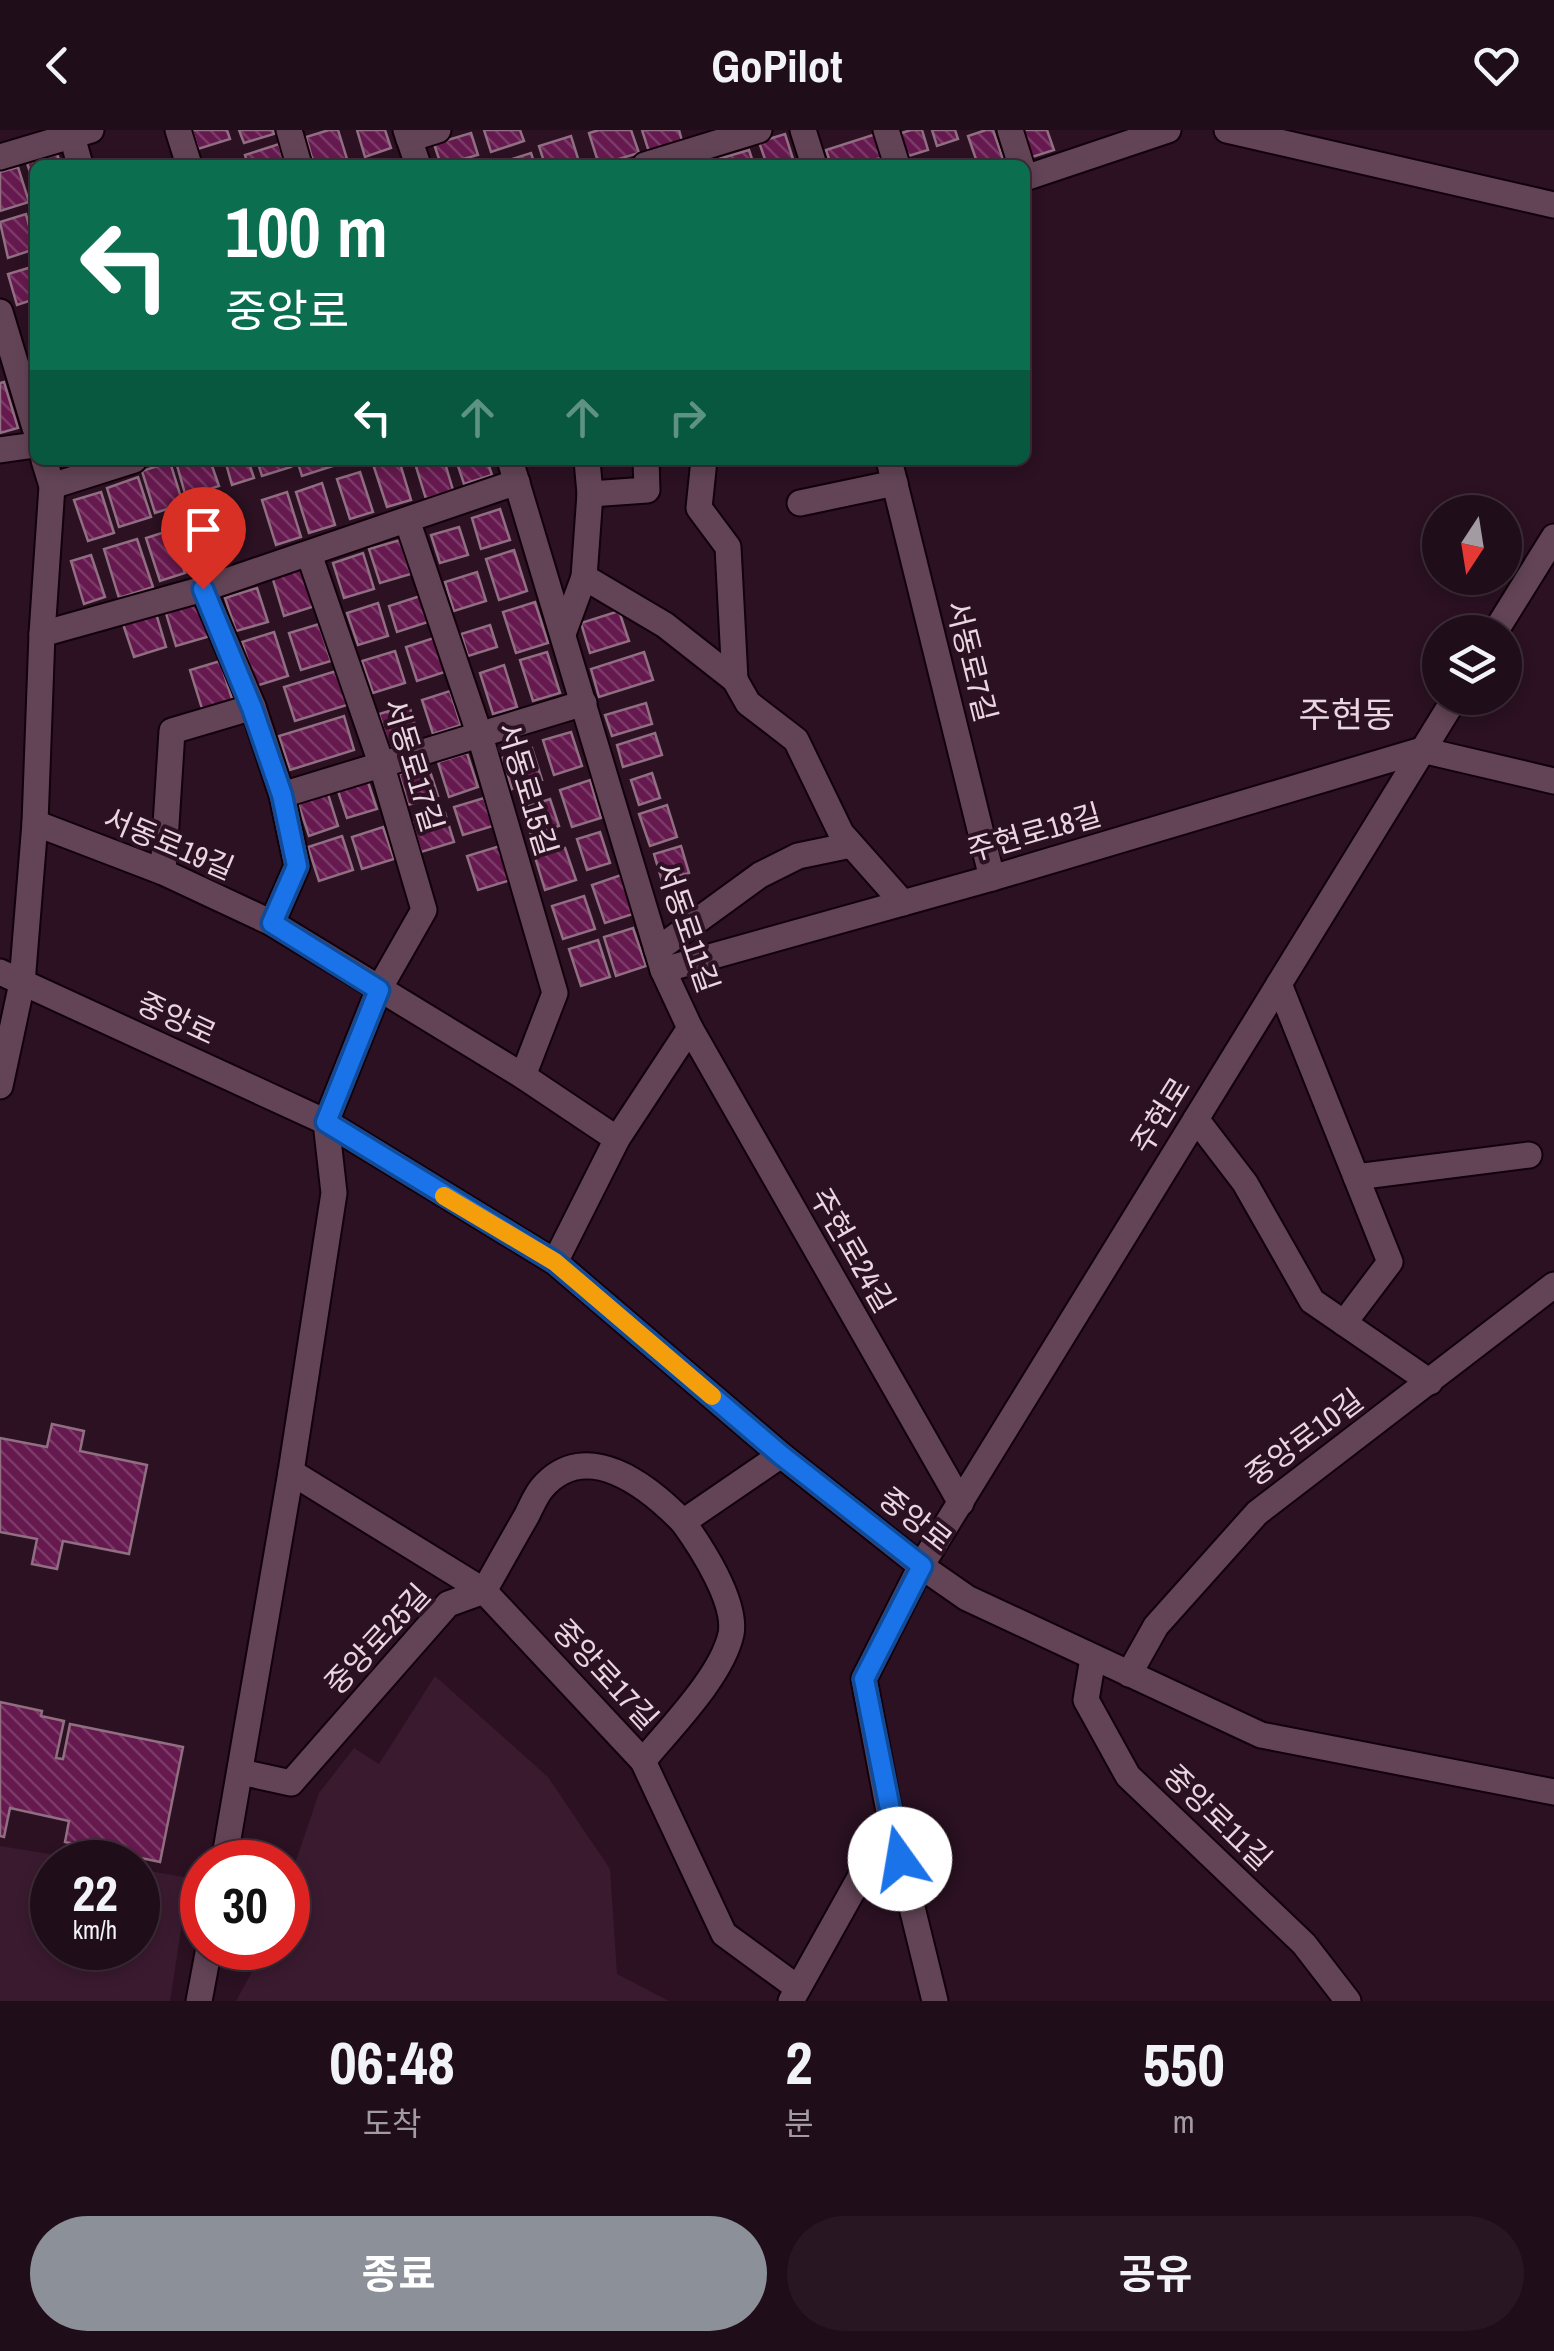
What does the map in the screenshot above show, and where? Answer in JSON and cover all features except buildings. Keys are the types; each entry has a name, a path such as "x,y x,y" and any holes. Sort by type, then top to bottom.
{"street":[{"path":"178,130 187,160"},
{"path":"289,130 298,160"},
{"path":"416,160 408,134 438,130"},
{"path":"656,160 696,139 759,130"},
{"path":"804,130 813,160"},
{"path":"886,130 895,160"},
{"path":"1010,130 1019,160"},
{"path":"1030,175 1110,139 1168,130"},
{"path":"1226,130 1554,205"},
{"path":"0,157 82,133 80,160"},
{"path":"0,312 30,411"},
{"path":"0,450 30,447"},
{"path":"0,1086 11,977 35,823 52,486 46,465"},
{"path":"52,486 118,465"},
{"path":"563,634 584,577 590,494 587,465"},
{"path":"590,494 647,490 646,465"},
{"path":"703,465 699,508 728,547 734,680"},
{"path":"42,634 203,589 309,554 407,520 513,471"},
{"name":"서동로11길","path":"513,471 660,960 690,1028 617,1139 555,1262"},
{"path":"800,503 892,472"},
{"name":"서동로7길","path":"892,472 992,878"},
{"name":"서동로15길","path":"407,520 480,736 555,993 523,1076"},
{"path":"1506,615 1554,537"},
{"name":"서동로17길","path":"309,554 381,763 424,910 379,990"},
{"path":"584,577 665,625 734,680 748,703 796,740 841,834 904,903"},
{"path":"203,589 252,708 282,795 297,866 272,923"},
{"path":"282,795 584,703"},
{"path":"163,872 172,731 252,708"},
{"name":"주현로","path":"935,2001 891,1822 864,1679 922,1566 1444,715"},
{"path":"1422,750 1554,781"},
{"name":"주현로18길","path":"660,960 904,903 1422,750"},
{"name":"서동로19길","path":"35,823 163,872 272,923 523,1076 617,1139"},
{"path":"660,960 760,874 798,856 850,844"},
{"name":"중앙로","path":"11,977 326,1122 555,1262 781,1455 967,1598 1261,1735 1554,1792"},
{"path":"1279,984 1390,1262 1344,1323"},
{"path":"228,1840 334,1193 326,1122 379,990"},
{"name":"주현로24길","path":"690,1028 961,1503"},
{"path":"1196,1119 1245,1183 1312,1301 1430,1382"},
{"path":"1356,1177 1529,1155"},
{"name":"중앙로10길","path":"1129,1674 1156,1626 1258,1513 1554,1285"},
{"path":"684,1522 781,1455"},
{"path":"484,1591 542,1488 560,1474 586,1465 619,1472 653,1491 684,1522 708,1558 724,1594 732,1632 716,1666 643,1760"},
{"name":"중앙로17길","path":"291,1472 484,1591 643,1760 724,1934 795,1994"},
{"name":"중앙로25길","path":"241,1772 290,1782 448,1604 484,1591"},
{"name":"중앙로11길","path":"1093,1658 1086,1700 1128,1776 1304,1944 1348,2001"},
{"path":"795,1994 891,1822"},
{"path":"200,2001 205,1970"}],"shaded area":[{"path":"435,1676 548,1777 610,1869 617,1974 669,2001 236,2001 253,1970 310,1970 310,1840 303,1840 319,1793 354,1748 379,1764"},
{"path":"0,1846 30,1851 30,1970 160,1970 160,1873 180,1876 180,1936 170,2001 0,2001"}],"slow traffic":[{"path":"444,1196 555,1262 712,1396"}],"district":[{"name":"주현동","path":"1347,714"}],"route":[{"path":"203,589 252,708 282,795 297,866 272,923 379,990 326,1122 555,1262 781,1455 922,1566 864,1679 900,1859"}]}
